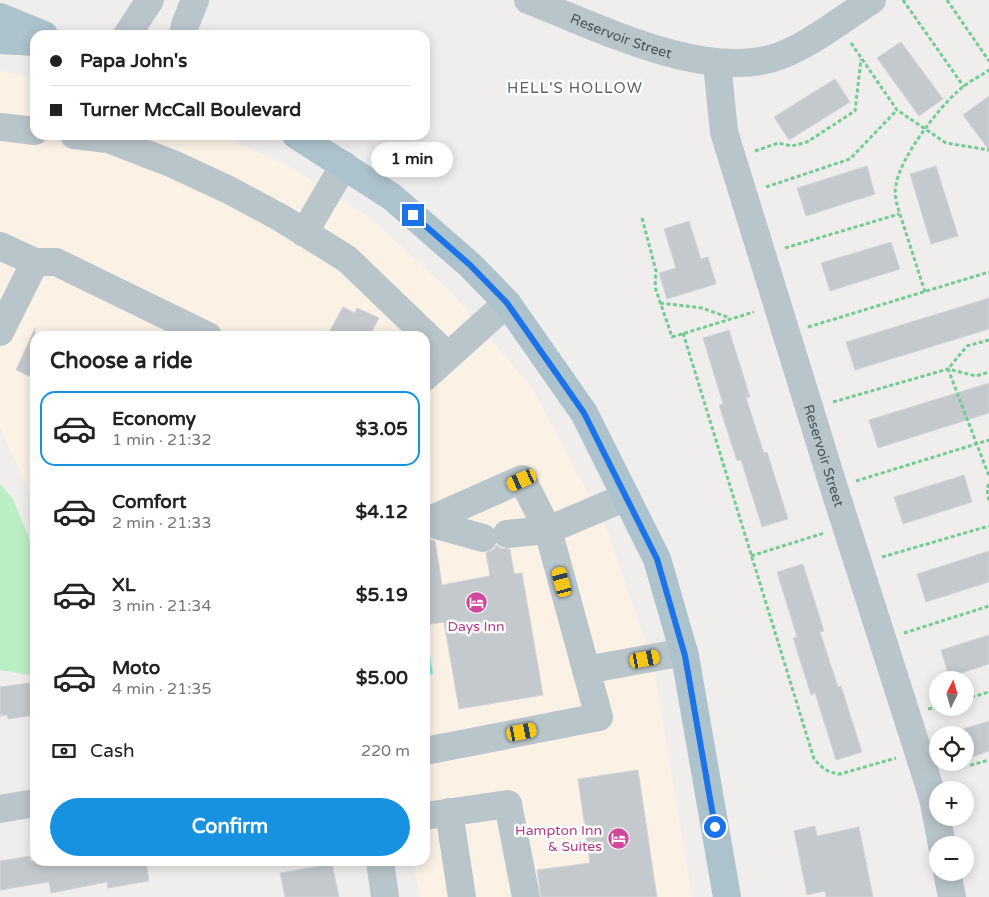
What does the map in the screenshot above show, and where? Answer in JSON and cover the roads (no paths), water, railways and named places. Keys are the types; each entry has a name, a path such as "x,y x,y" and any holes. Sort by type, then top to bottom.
{"main road":[{"path":"0,17 32,30"},
{"path":"0,40 30,42"},
{"path":"304,140 392,197 470,265 507,303 584,413 657,559 684,652 727,897"}],"street":[{"path":"129,30 150,0"},
{"path":"184,30 195,0"},
{"name":"Reservoir Street","path":"528,0 650,47 716,63 744,64 770,59 791,51 872,0"},
{"name":"Reservoir Street","path":"716,63 723,125 834,488 933,798 940,836"},
{"path":"0,127 30,130"},
{"path":"121,140 153,145 347,259 422,331"},
{"path":"304,232 344,165"},
{"path":"0,246 34,262 56,262 198,331"},
{"path":"0,332 34,262"},
{"path":"430,372 507,303"},
{"path":"430,339 448,356"},
{"path":"430,520 522,480 548,530 600,717 430,750"},
{"path":"430,523 495,536 548,530 626,497"},
{"path":"586,670 684,652"},
{"path":"0,809 30,804"},
{"path":"462,897 437,814 508,804 526,897"},
{"path":"381,866 385,897"},
{"path":"949,881 952,897"}],"water":[{"path":"430,655 433,674 430,675"}],"place":[{"name":"Days Inn","path":"476,603"},
{"name":"Hampton Inn & Suites","path":"618,838"}],"district":[{"name":"HELL'S HOLLOW","path":"575,88"}]}
